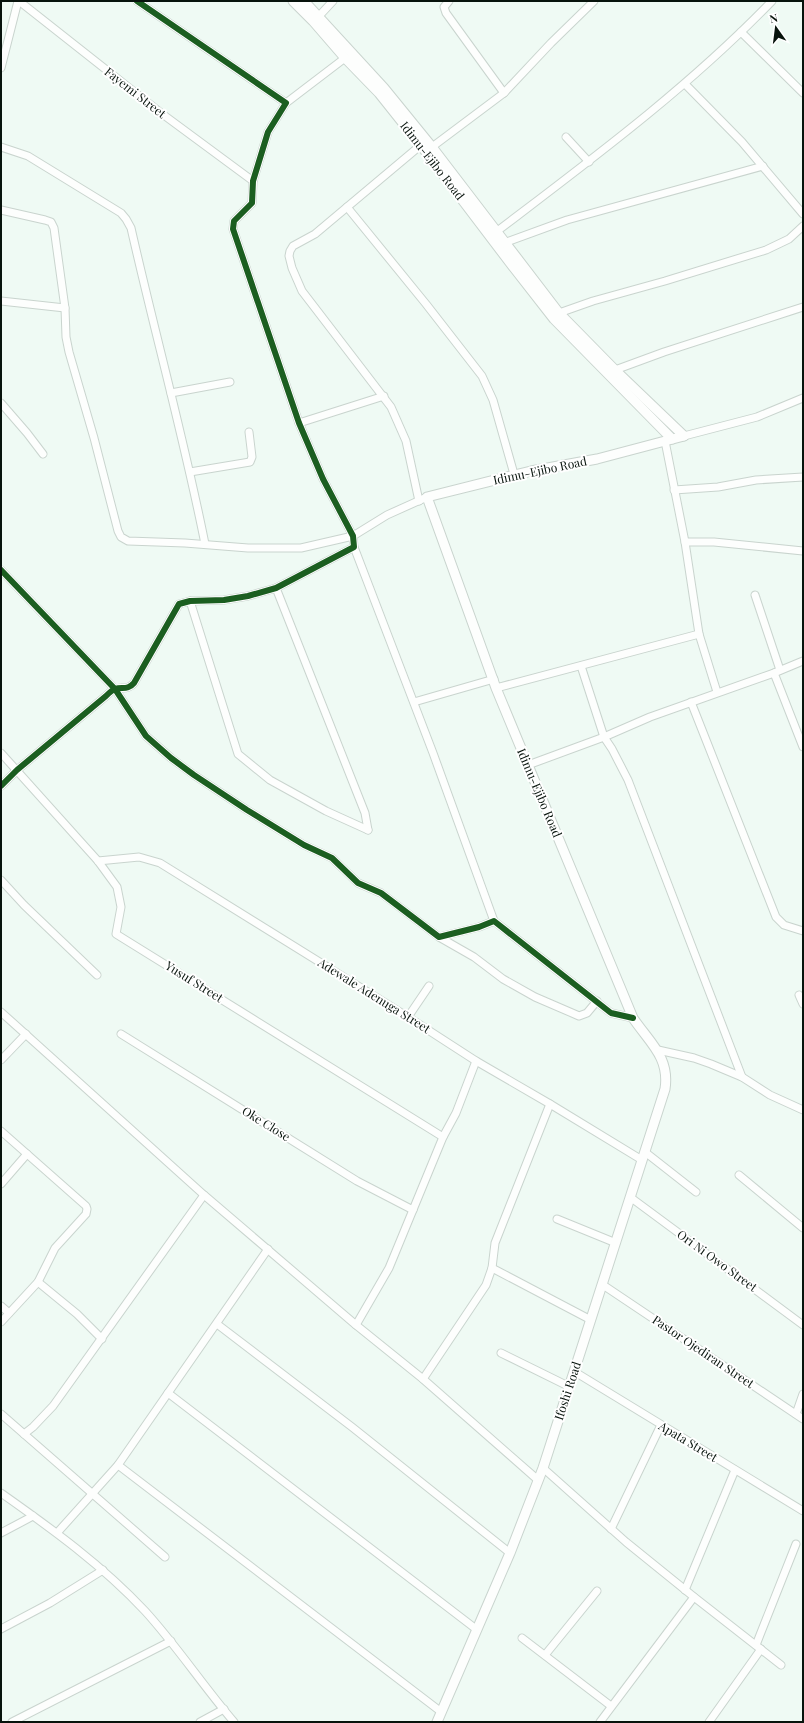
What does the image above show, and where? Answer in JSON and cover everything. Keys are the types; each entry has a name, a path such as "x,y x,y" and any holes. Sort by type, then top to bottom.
{"main road":[{"name":"Idimu-Ejibo Road","path":"293,1 314,21 345,58 379,93 567,327 668,440 596,459 514,474 423,499 495,684 633,1018 658,1050"},
{"name":"Idimu-Ejibo Road","path":"304,1 384,88 432,147 504,242 514,262 559,313 567,327 615,370 684,436"},
{"path":"668,440 684,436"},
{"name":"Ifoshi Road","path":"437,1722 476,1628 510,1553 543,1468 570,1387 666,1080 665,1069 658,1050"}],"street":[{"path":"1,68 18,1"},
{"name":"Fayemi Street","path":"18,1 156,109 253,182"},
{"path":"137,1 286,103"},
{"path":"319,16 333,1"},
{"path":"450,1 444,7 446,13 504,93"},
{"path":"432,147 504,93 551,43 594,1"},
{"path":"496,232 589,162 686,84 772,1"},
{"path":"741,32 803,93"},
{"path":"345,58 286,103 268,132 253,182 252,203 234,221 233,229 299,423 323,479 353,536 354,547 414,702 494,921 611,1013 633,1018"},
{"path":"686,84 742,142 803,214"},
{"path":"566,137 589,162"},
{"path":"1,210 51,222 54,228 65,308 66,337 69,352 94,438 118,531 121,537 128,540 248,548 301,548 353,536 387,515 423,499 406,441 395,414 384,396 302,291 290,262 290,251 293,246 315,234 421,145"},
{"path":"1,147 28,156 121,213 131,228 149,309 190,472 205,544"},
{"path":"504,242 567,220 763,166"},
{"path":"347,208 426,304 482,376 493,400 514,474"},
{"path":"559,313 593,301 766,250 789,239 803,226"},
{"path":"1,302 65,308"},
{"path":"615,370 664,352 803,307"},
{"path":"171,393 230,382"},
{"path":"299,423 384,396"},
{"path":"684,436 757,417 803,398"},
{"path":"1,403 43,454"},
{"path":"190,472 250,462 252,457 249,432"},
{"path":"668,440 674,490 699,634 717,692"},
{"path":"674,490 718,486 756,480 803,477"},
{"path":"684,542 714,542 803,551"},
{"path":"1,786 16,770 115,689 130,687 179,604 190,601 224,600 248,596 276,588 354,547"},
{"path":"1,570 115,689 146,736 171,758 194,775 304,845 332,858 358,883 381,893 438,937 474,958 503,979 535,998 579,1016 587,1013 597,1001"},
{"path":"190,601 238,754 270,780 292,793 326,811 368,830 365,813 276,588"},
{"path":"755,595 777,672 803,747"},
{"path":"414,702 581,666 699,634"},
{"path":"528,765 604,737 650,717 777,672 803,661"},
{"path":"581,666 604,737 628,780 742,1077"},
{"path":"691,702 776,917 784,925 803,931"},
{"name":"Yusuf Street","path":"1,753 98,861 117,887 121,907 116,934 443,1137"},
{"name":"Adewale Adenuga Street","path":"98,861 139,857 160,863 476,1061 643,1156 696,1192"},
{"path":"1,880 24,905 98,975"},
{"path":"438,937 479,927 494,921"},
{"path":"408,1017 429,986"},
{"path":"799,995 803,1004"},
{"path":"1,1012 204,1195 356,1325 423,1379 538,1480"},
{"path":"1,1060 26,1034"},
{"name":"Oke Close","path":"121,1034 357,1181 413,1210"},
{"path":"658,1050 694,1058 742,1077 770,1095 803,1110"},
{"path":"356,1325 389,1268 443,1137 456,1113 476,1061"},
{"path":"423,1379 486,1285 492,1268 495,1243 550,1104"},
{"path":"1,1131 86,1206 87,1209 86,1214 55,1248 38,1282 1,1322"},
{"path":"1,1184 27,1154"},
{"path":"739,1175 803,1228"},
{"path":"24,1434 33,1427 53,1406 204,1195"},
{"name":"Ori Ni Owo Street","path":"630,1197 803,1325"},
{"path":"556,1219 616,1243"},
{"path":"57,1533 118,1465 268,1249"},
{"path":"492,1268 591,1320"},
{"path":"38,1282 77,1314 102,1339"},
{"name":"Pastor Ojediran Street","path":"603,1285 803,1419"},
{"path":"1,1306 9,1313"},
{"path":"216,1324 352,1427 510,1553"},
{"path":"501,1353 570,1387"},
{"name":"Apata Street","path":"574,1372 803,1510"},
{"path":"168,1393 476,1628"},
{"path":"796,1414 803,1394"},
{"path":"1,1414 165,1557"},
{"path":"611,1530 660,1425"},
{"path":"118,1465 440,1712"},
{"path":"543,1468 611,1530 781,1665"},
{"path":"685,1590 735,1470"},
{"path":"1,1493 57,1533 103,1570 144,1610 171,1641 234,1722"},
{"path":"1,1533 33,1516"},
{"path":"709,1722 758,1647 796,1544"},
{"path":"1,1629 50,1603 103,1570"},
{"path":"545,1655 597,1591"},
{"path":"600,1722 694,1597"},
{"path":"522,1638 611,1706"},
{"path":"12,1722 171,1641"},
{"path":"200,1722 224,1710"}],"cycle path":[{"path":"1,786 17,770 111,691 127,687 134,683 179,604 190,601 224,600 248,596 276,588 354,547 353,536 323,479 299,423 233,229 234,221 252,203 253,181 268,132 286,103 137,1"},
{"path":"1,570 115,689 146,736 171,758 194,775 304,845 332,858 358,883 381,893 439,937 479,927 494,921 611,1013 633,1018"}]}
